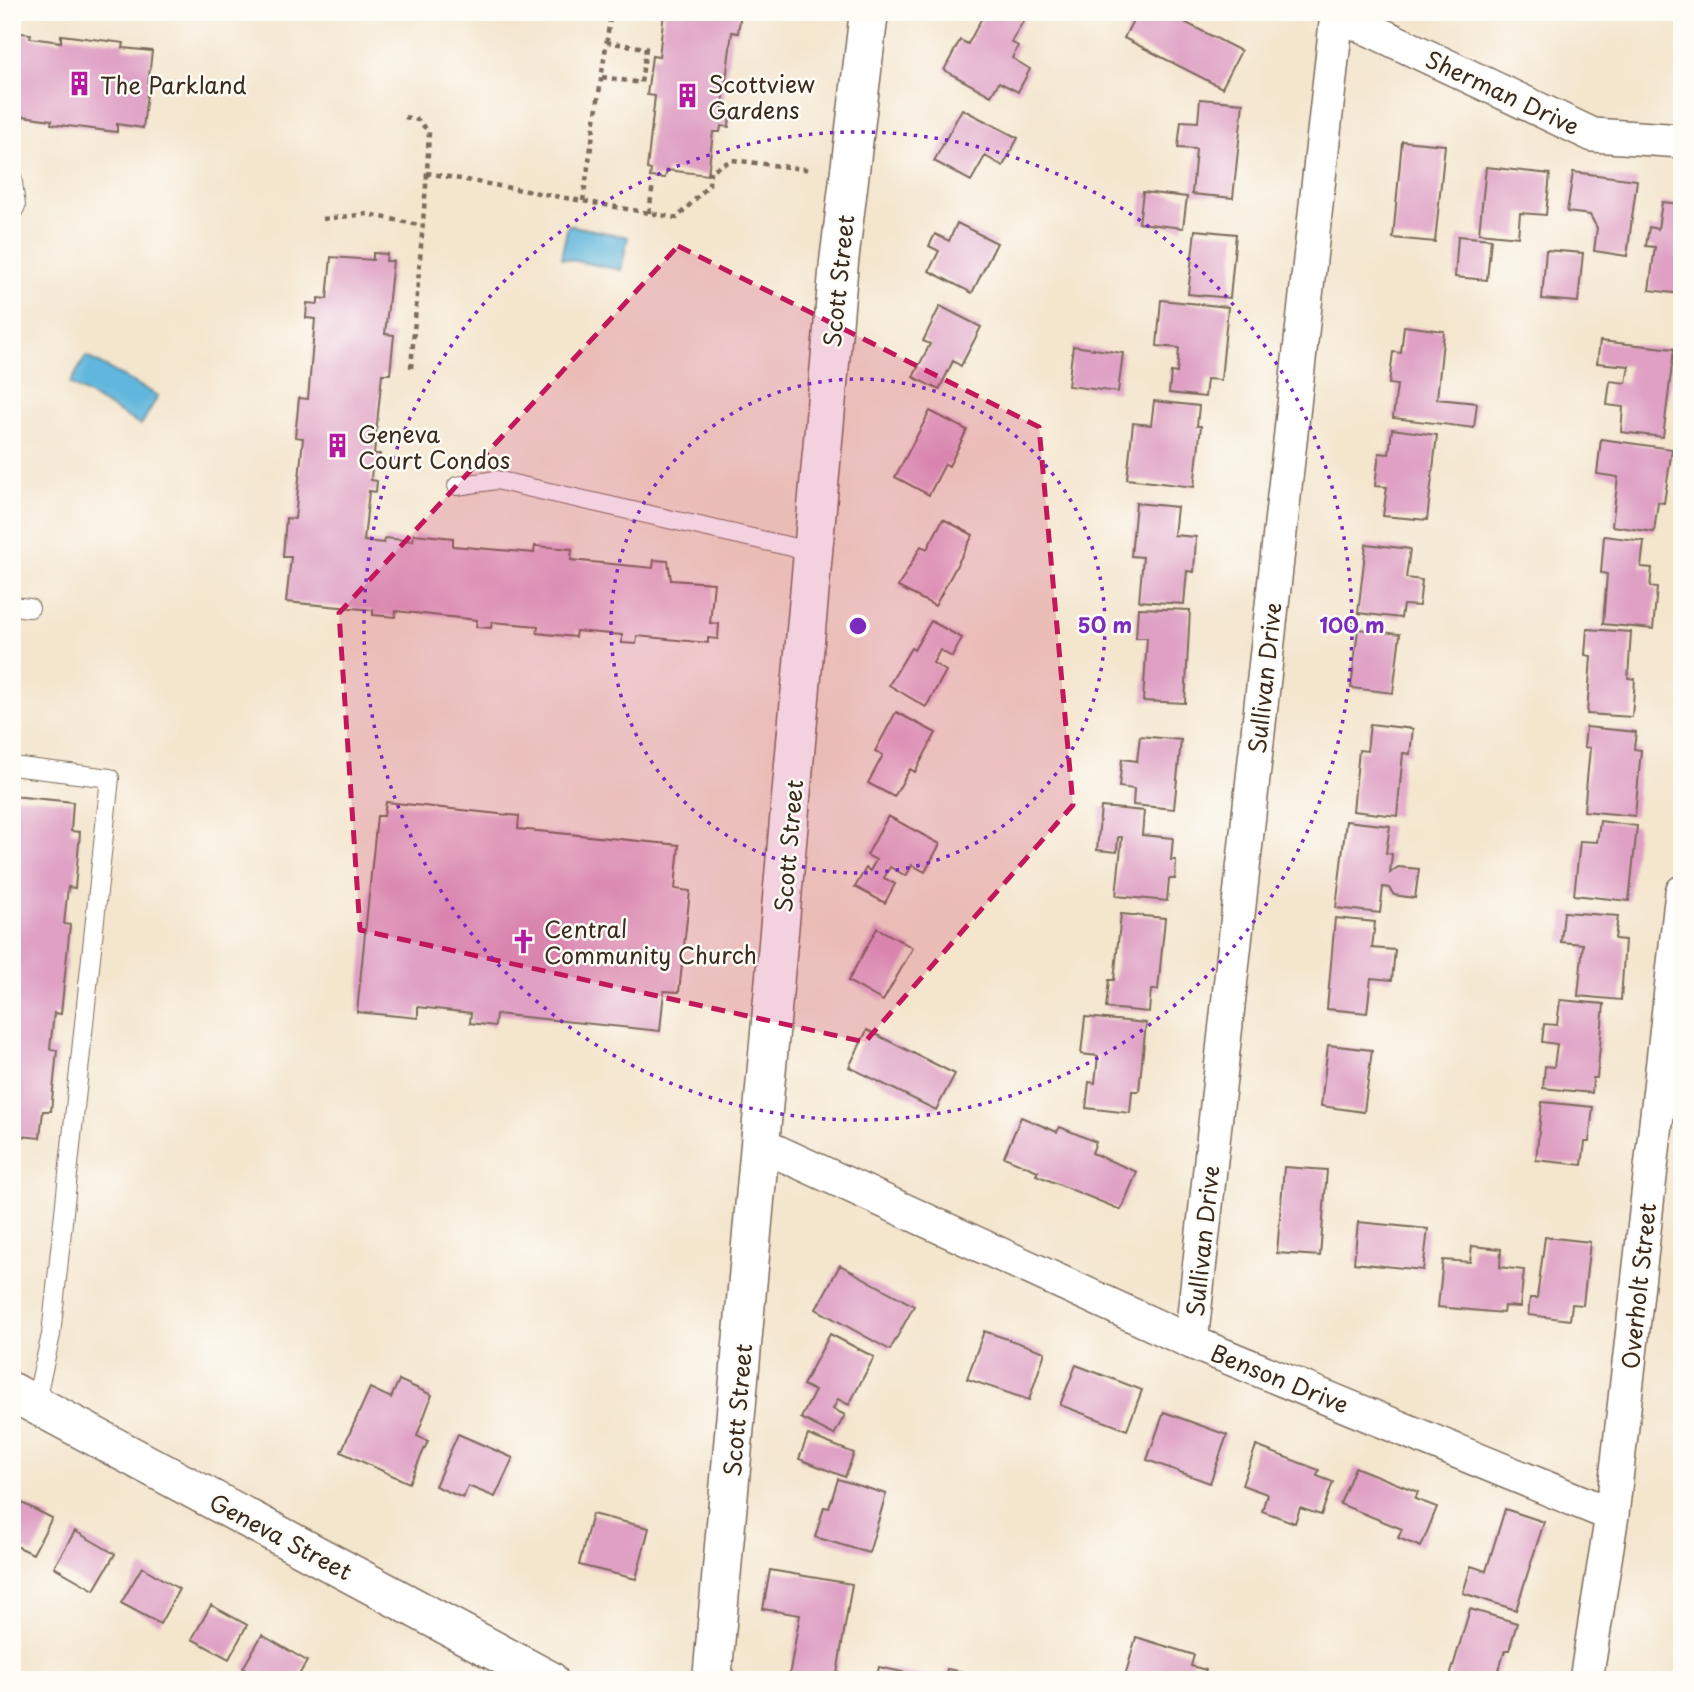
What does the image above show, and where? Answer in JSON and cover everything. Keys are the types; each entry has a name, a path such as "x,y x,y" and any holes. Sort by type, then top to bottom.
{"main road":[{"name":"Scott Street","path":"712,1680 839,262 869,12"},
{"name":"Geneva Street","path":"23,1398 549,1680"}],"street":[{"name":"Sherman Drive","path":"1335,13 1593,135 1682,141"},
{"name":"Sullivan Drive","path":"1191,1342 1335,13"},
{"name":"Overholt Street","path":"1586,1680 1612,1515 1682,892"},
{"name":"Benson Drive","path":"762,1145 1191,1342 1612,1515"}],"lane":[{"path":"12,175 16,206 12,213"},
{"path":"457,486 496,480 814,552"},
{"path":"12,766 110,778 51,1335 23,1398"}],"path":[{"path":"583,201 611,12"},
{"path":"601,76 642,83 646,48 607,42"},
{"path":"405,117 418,120 429,132 428,173 411,368"},
{"path":"428,173 677,218 709,185 710,171 732,160 812,170"},
{"path":"649,213 653,183"},
{"path":"323,219 368,214 423,226"}],"highlighted area":[{"path":"678,246 1039,427 1073,805 865,1042 360,930 339,613"}],"water":[{"path":"568,225 628,237 621,270 561,258"},
{"path":"86,356 158,396 141,425 70,384"}],"building":[{"name":"Scottview Gardens","path":"664,12 741,12 738,33 732,32 722,112 730,113 729,127 721,126 720,132 713,132 708,175 667,170 665,178 650,177 651,170 647,169 655,96 647,95 652,56 659,57"},
{"path":"985,12 1009,12 1024,20 1011,42 1018,46 1012,58 1030,69 1018,92 999,82 991,96 944,70 960,40 968,44"},
{"path":"1137,12 1165,12 1241,51 1222,88 1124,38"},
{"name":"The Parkland","path":"12,32 31,34 30,38 61,42 61,35 124,43 123,48 152,51 143,128 117,124 117,132 51,124 52,120 22,116 21,125 12,123"},
{"path":"1200,99 1243,103 1233,198 1192,194 1196,149 1178,148 1181,121 1198,122"},
{"path":"962,109 1018,138 1003,166 985,156 971,181 934,161"},
{"path":"1402,141 1445,145 1435,242 1393,238"},
{"path":"1486,167 1550,174 1546,215 1520,213 1518,237 1479,233"},
{"path":"1573,172 1637,180 1627,256 1594,251 1597,228 1590,215 1567,212"},
{"path":"1143,192 1187,197 1183,228 1139,223"},
{"path":"1662,202 1682,204 1682,294 1649,290 1655,247 1646,246 1649,227 1658,229"},
{"path":"957,223 997,243 972,293 929,271 939,251 929,246 935,234 949,241"},
{"path":"1195,230 1236,234 1230,298 1188,294"},
{"path":"1458,236 1491,239 1487,280 1455,277"},
{"path":"1546,250 1583,253 1578,302 1542,299"},
{"name":"Geneva Court Condos","path":"373,253 387,254 386,261 393,261 385,334 394,335 390,374 382,374 374,454 380,454 378,468 372,467 371,480 377,481 376,492 369,491 364,541 384,543 385,538 413,541 414,534 453,538 453,546 534,553 535,546 572,549 571,560 653,568 654,560 668,561 671,580 714,583 710,623 719,624 718,639 708,638 708,643 637,636 636,644 622,643 622,635 576,631 575,637 537,633 538,626 492,622 491,628 476,627 477,620 396,611 395,617 373,615 373,610 286,602 291,557 283,557 286,518 295,519 303,438 295,437 299,398 308,399 315,319 306,318 307,303 318,304 318,298 327,299 331,257 373,260"},
{"path":"1161,300 1228,307 1221,380 1207,379 1205,397 1169,393 1171,372 1177,373 1179,348 1157,346"},
{"path":"940,306 981,327 961,366 953,361 939,390 913,377 930,344 923,341"},
{"path":"1404,326 1444,331 1437,399 1477,403 1474,428 1393,418 1397,385 1389,384 1393,352 1401,353"},
{"path":"1600,341 1674,349 1663,437 1621,432 1623,407 1607,405 1610,381 1626,383 1629,366 1597,363"},
{"path":"1073,346 1123,353 1118,392 1068,386"},
{"path":"1154,401 1199,406 1197,426 1201,426 1194,487 1127,479 1133,423 1151,425"},
{"path":"930,411 967,430 949,466 945,464 929,495 895,477"},
{"path":"1392,429 1437,435 1427,520 1383,516 1387,487 1375,486 1379,453 1389,454"},
{"path":"1601,439 1672,449 1664,503 1658,502 1654,532 1612,526 1618,477 1597,474"},
{"path":"1136,503 1177,507 1174,535 1196,537 1194,572 1187,571 1184,604 1139,601 1143,557 1131,556"},
{"path":"943,519 973,535 935,606 898,587 921,546 927,549"},
{"path":"1604,536 1644,541 1641,567 1652,568 1650,587 1657,588 1653,629 1603,624 1607,574 1601,573"},
{"path":"1366,544 1410,549 1406,578 1422,580 1419,606 1403,605 1401,618 1358,613"},
{"path":"1138,608 1190,610 1185,703 1143,701 1147,638 1136,638"},
{"path":"931,621 962,638 952,657 940,650 933,663 946,671 926,707 889,685"},
{"path":"1358,629 1400,634 1393,693 1351,688"},
{"path":"1587,629 1631,632 1628,678 1635,679 1632,717 1587,714 1591,656 1585,655"},
{"path":"896,712 936,733 915,772 910,769 894,797 868,783 883,755 875,751"},
{"path":"1370,724 1413,729 1410,754 1403,753 1397,816 1353,811 1359,750 1367,751"},
{"path":"1586,727 1636,732 1634,749 1641,750 1635,816 1584,811 1590,748 1584,747"},
{"path":"1140,736 1181,740 1174,809 1133,805 1134,789 1119,787 1122,759 1137,761"},
{"path":"12,796 73,802 71,831 80,832 75,888 68,887 64,924 70,925 61,1014 54,1013 50,1049 57,1050 51,1111 43,1111 40,1138 12,1135"},
{"name":"Central Community Church","path":"386,802 519,816 518,829 679,845 675,889 690,891 679,992 664,991 660,1031 496,1014 495,1026 470,1023 471,1013 418,1007 418,1018 357,1012 377,816 384,816"},
{"path":"1101,807 1144,811 1142,835 1173,838 1171,860 1176,860 1175,879 1169,879 1167,901 1116,896 1122,837 1118,837 1117,852 1097,850"},
{"path":"888,816 940,844 925,872 912,865 906,876 890,867 884,878 895,884 885,903 855,887 866,868 870,871 876,860 867,855"},
{"path":"1346,821 1390,826 1386,853 1392,854 1390,873 1398,867 1419,869 1415,898 1394,895 1389,888 1383,887 1380,913 1336,908"},
{"path":"1600,821 1637,826 1629,901 1574,895 1580,841 1597,842"},
{"path":"1564,912 1618,916 1615,939 1625,940 1621,1000 1578,996 1583,944 1561,942"},
{"path":"1121,914 1165,918 1158,990 1151,990 1149,1012 1106,1008 1109,980 1114,980"},
{"path":"1335,918 1375,922 1372,948 1395,950 1392,980 1371,978 1367,1013 1327,1009"},
{"path":"877,928 913,948 883,1001 848,981"},
{"path":"1560,1000 1604,1004 1597,1078 1593,1078 1592,1093 1543,1088 1545,1066 1554,1067 1557,1044 1542,1042 1544,1024 1557,1025"},
{"path":"1085,1017 1146,1023 1139,1091 1132,1091 1130,1113 1086,1108 1089,1082 1095,1083 1098,1056 1081,1054"},
{"path":"867,1030 955,1074 936,1110 849,1067"},
{"path":"1328,1045 1372,1050 1364,1112 1321,1106"},
{"path":"1542,1102 1593,1107 1589,1142 1585,1142 1582,1165 1536,1160"},
{"path":"1021,1117 1057,1132 1060,1127 1096,1142 1092,1153 1137,1172 1121,1210 1036,1175 1038,1171 1004,1157"},
{"path":"1284,1167 1327,1170 1320,1256 1277,1253"},
{"path":"1358,1222 1428,1229 1423,1270 1354,1263"},
{"path":"1545,1237 1590,1242 1583,1305 1572,1304 1570,1320 1528,1315 1530,1298 1537,1298"},
{"path":"1472,1246 1501,1249 1500,1267 1524,1270 1520,1307 1504,1306 1503,1313 1438,1307 1443,1260 1470,1262"},
{"path":"840,1265 914,1306 890,1350 816,1309"},
{"path":"984,1331 1045,1352 1029,1400 967,1379"},
{"path":"830,1334 874,1357 849,1405 838,1399 833,1409 845,1415 834,1435 801,1418 815,1391 803,1385"},
{"path":"1076,1365 1142,1390 1127,1430 1060,1405"},
{"path":"399,1380 432,1395 417,1436 428,1441 409,1483 341,1452 370,1388 391,1398"},
{"path":"1164,1412 1227,1435 1210,1483 1147,1460"},
{"path":"458,1434 513,1458 495,1497 468,1486 463,1498 435,1486"},
{"path":"808,1435 854,1453 845,1477 799,1459"},
{"path":"1256,1446 1319,1470 1317,1476 1333,1482 1321,1515 1300,1508 1295,1523 1262,1511 1267,1494 1242,1485"},
{"path":"1355,1467 1418,1492 1415,1499 1437,1507 1421,1547 1398,1538 1402,1529 1340,1504"},
{"path":"838,1479 886,1494 869,1553 815,1537 824,1507 829,1508"},
{"path":"12,1498 52,1518 33,1554 12,1544"},
{"path":"1505,1509 1544,1522 1516,1610 1463,1593 1471,1566 1486,1571"},
{"path":"592,1514 649,1528 636,1579 579,1565"},
{"path":"75,1531 115,1554 94,1590 54,1567"},
{"path":"142,1567 179,1589 160,1624 121,1603"},
{"path":"770,1570 852,1584 836,1680 809,1680 789,1676 800,1615 763,1609"},
{"path":"211,1605 247,1625 229,1659 192,1639"},
{"path":"1470,1609 1517,1623 1496,1680 1449,1680"},
{"path":"262,1635 307,1661 296,1680 263,1680 243,1668"},
{"path":"1136,1637 1194,1655 1191,1666 1206,1670 1203,1680 1124,1680"},
{"path":"879,1667 935,1679 935,1680 876,1680"},
{"path":"947,1669 969,1673 968,1680 944,1680"}],"place":[{"name":"The Parkland","path":"80,84"},
{"name":"Scottview Gardens","path":"688,96"},
{"name":"Geneva Court Condos","path":"338,446"},
{"name":"Central Community Church","path":"524,941"}]}
